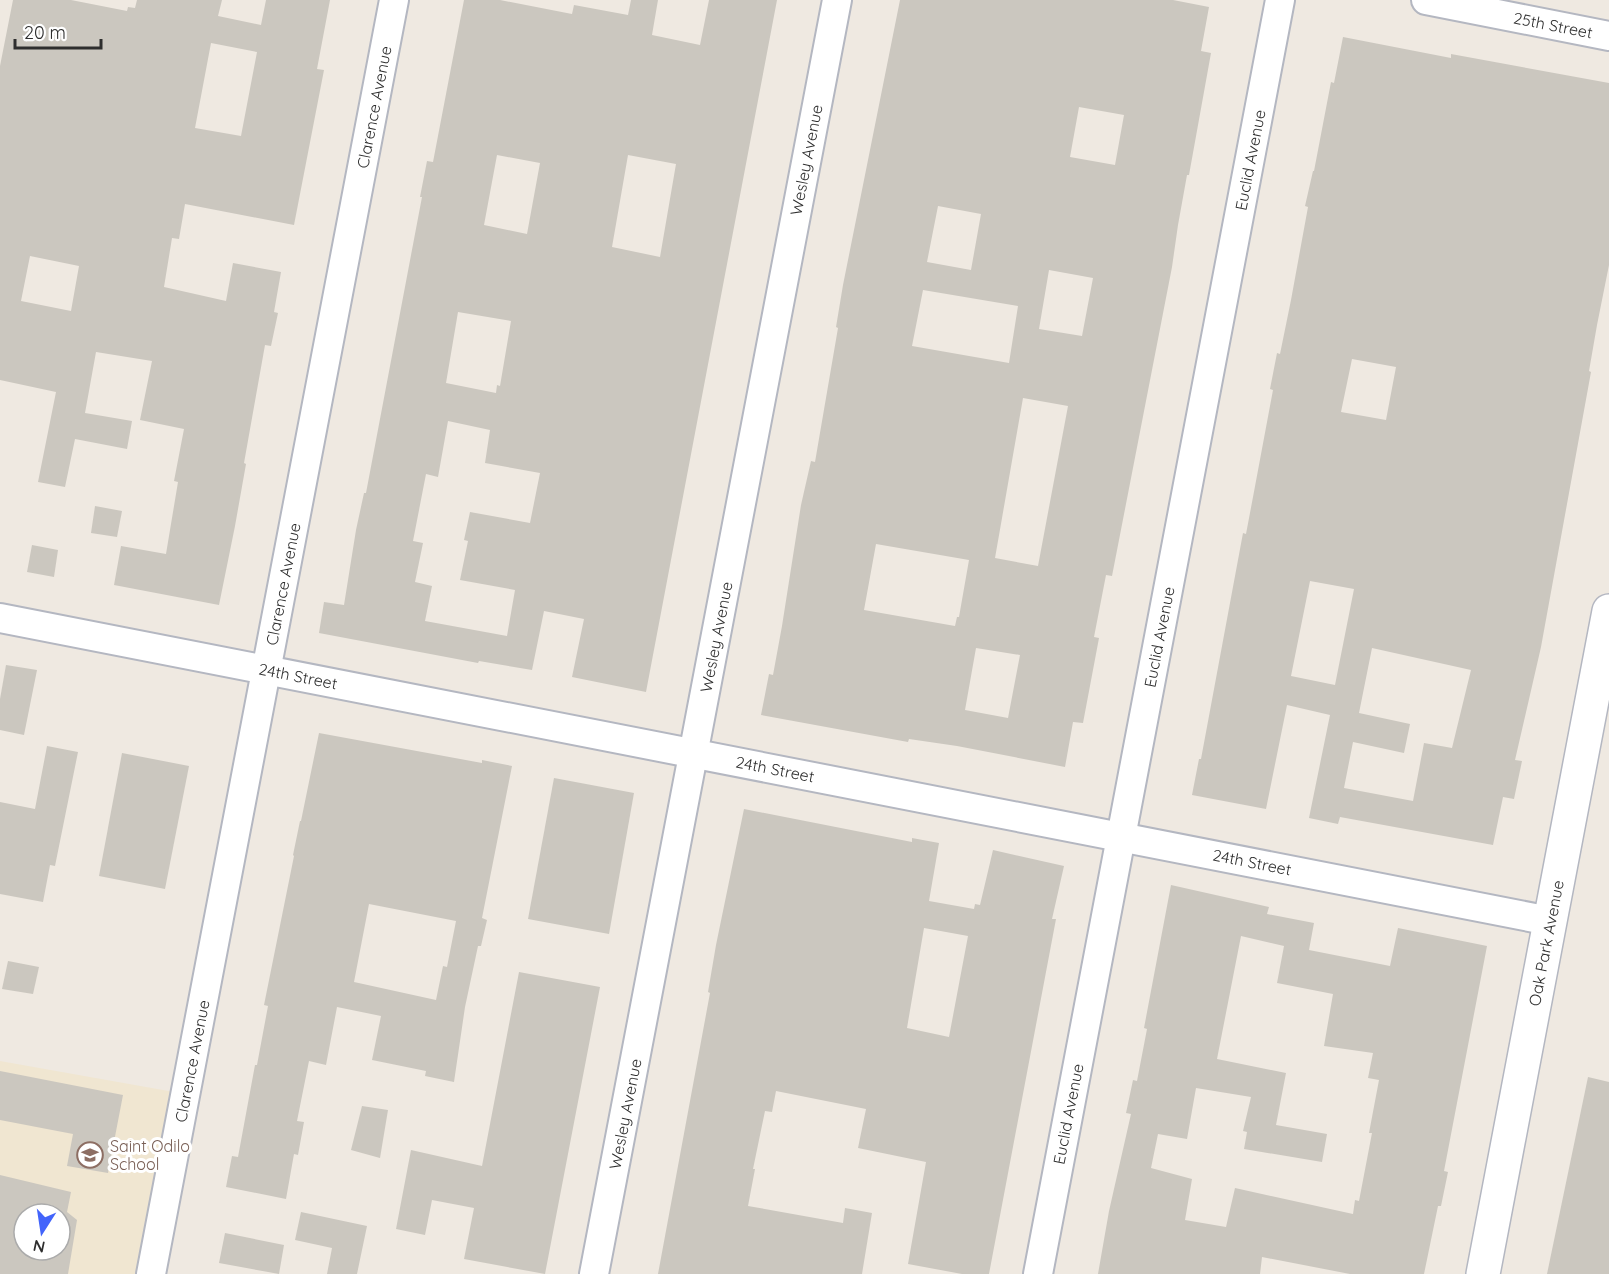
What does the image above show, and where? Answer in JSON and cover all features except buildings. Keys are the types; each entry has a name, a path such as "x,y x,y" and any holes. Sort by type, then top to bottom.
{"street":[{"name":"Clarence Avenue","path":"152,1274 394,0"},
{"name":"Wesley Avenue","path":"594,1274 837,0"},
{"name":"Euclid Avenue","path":"1038,1274 1280,0"},
{"name":"25th Street","path":"1426,0 1609,36"},
{"name":"Oak Park Avenue","path":"1483,1274 1609,611"},
{"name":"24th Street","path":"0,618 1550,921"}],"shaded area":[{"name":"Saint Odilo School","path":"0,1061 191,1095 157,1274 0,1274"}],"place":[{"name":"Saint Odilo School","path":"90,1155"}]}
